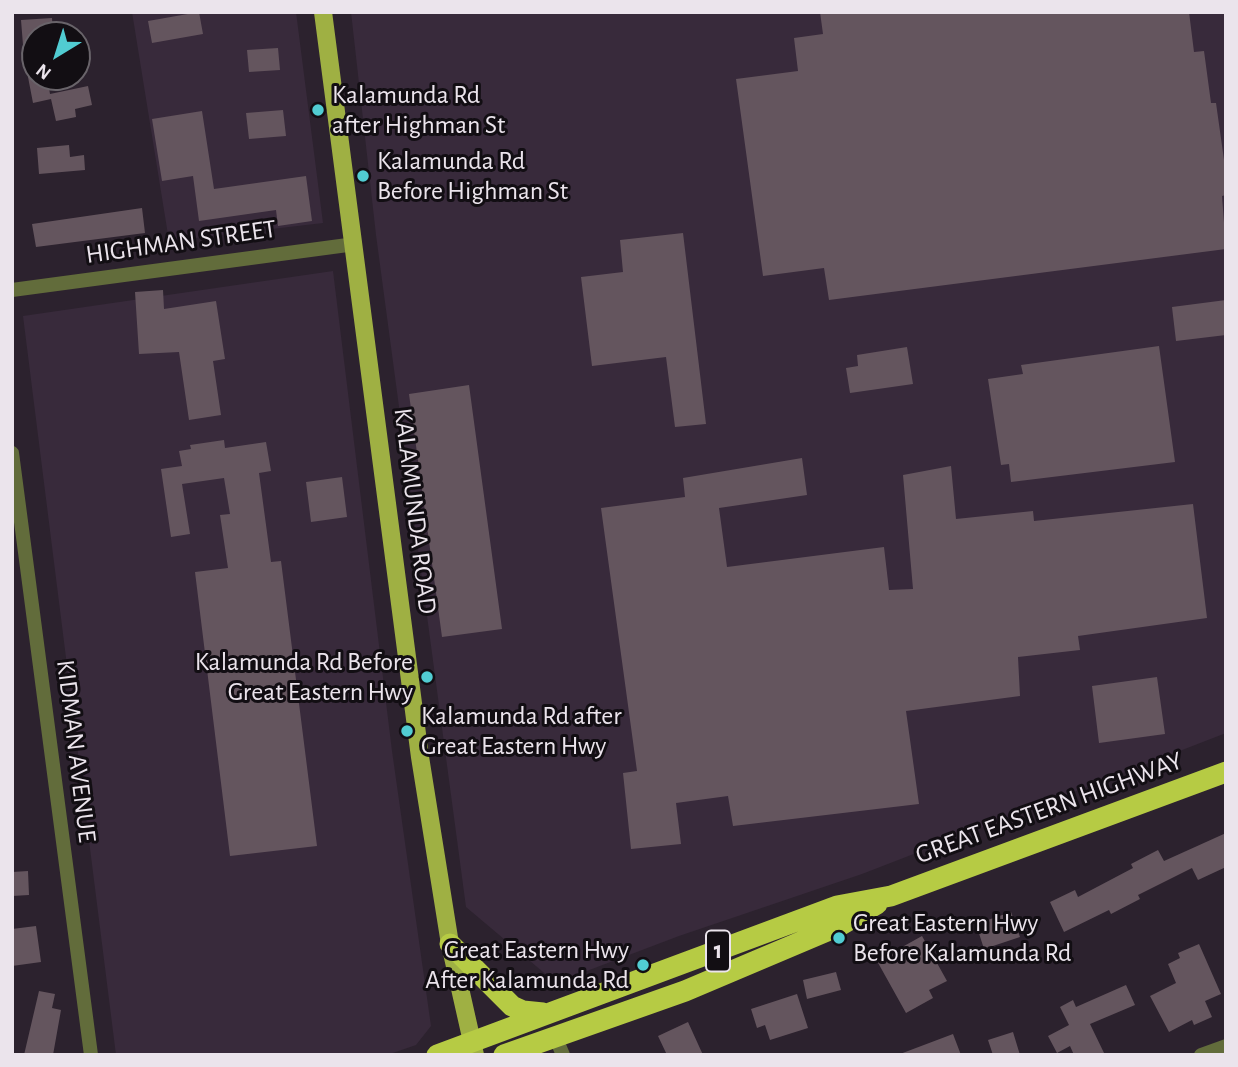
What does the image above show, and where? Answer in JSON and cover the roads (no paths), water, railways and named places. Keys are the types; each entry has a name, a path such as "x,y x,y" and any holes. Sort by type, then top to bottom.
{"highway":[{"name":"GREAT EASTERN HIGHWAY","path":"504,1055 559,1047 841,925 891,896 1226,772"},
{"name":"GREAT EASTERN HIGHWAY","path":"437,1055 472,1048 547,1013 837,906 891,896"},
{"path":"450,944 512,1006 523,1012 547,1013"}],"main road":[{"name":"KALAMUNDA ROAD","path":"323,12 420,757 450,944 467,1012 472,1048"}],"street":[{"name":"HIGHMAN STREET","path":"12,290 355,244"},
{"name":"KIDMAN AVENUE","path":"12,453 91,1055"},
{"path":"1201,1055 1226,1046"}],"place":[{"name":"Kalamunda Rd after Highman St","path":"318,110"},
{"name":"Kalamunda Rd Before Highman St","path":"363,176"},
{"name":"Kalamunda Rd Before Great Eastern Hwy","path":"427,677"},
{"name":"Kalamunda Rd after Great Eastern Hwy","path":"407,731"},
{"name":"Great Eastern Hwy Before Kalamunda Rd","path":"839,938"},
{"name":"Great Eastern Hwy After Kalamunda Rd","path":"643,965"}]}
